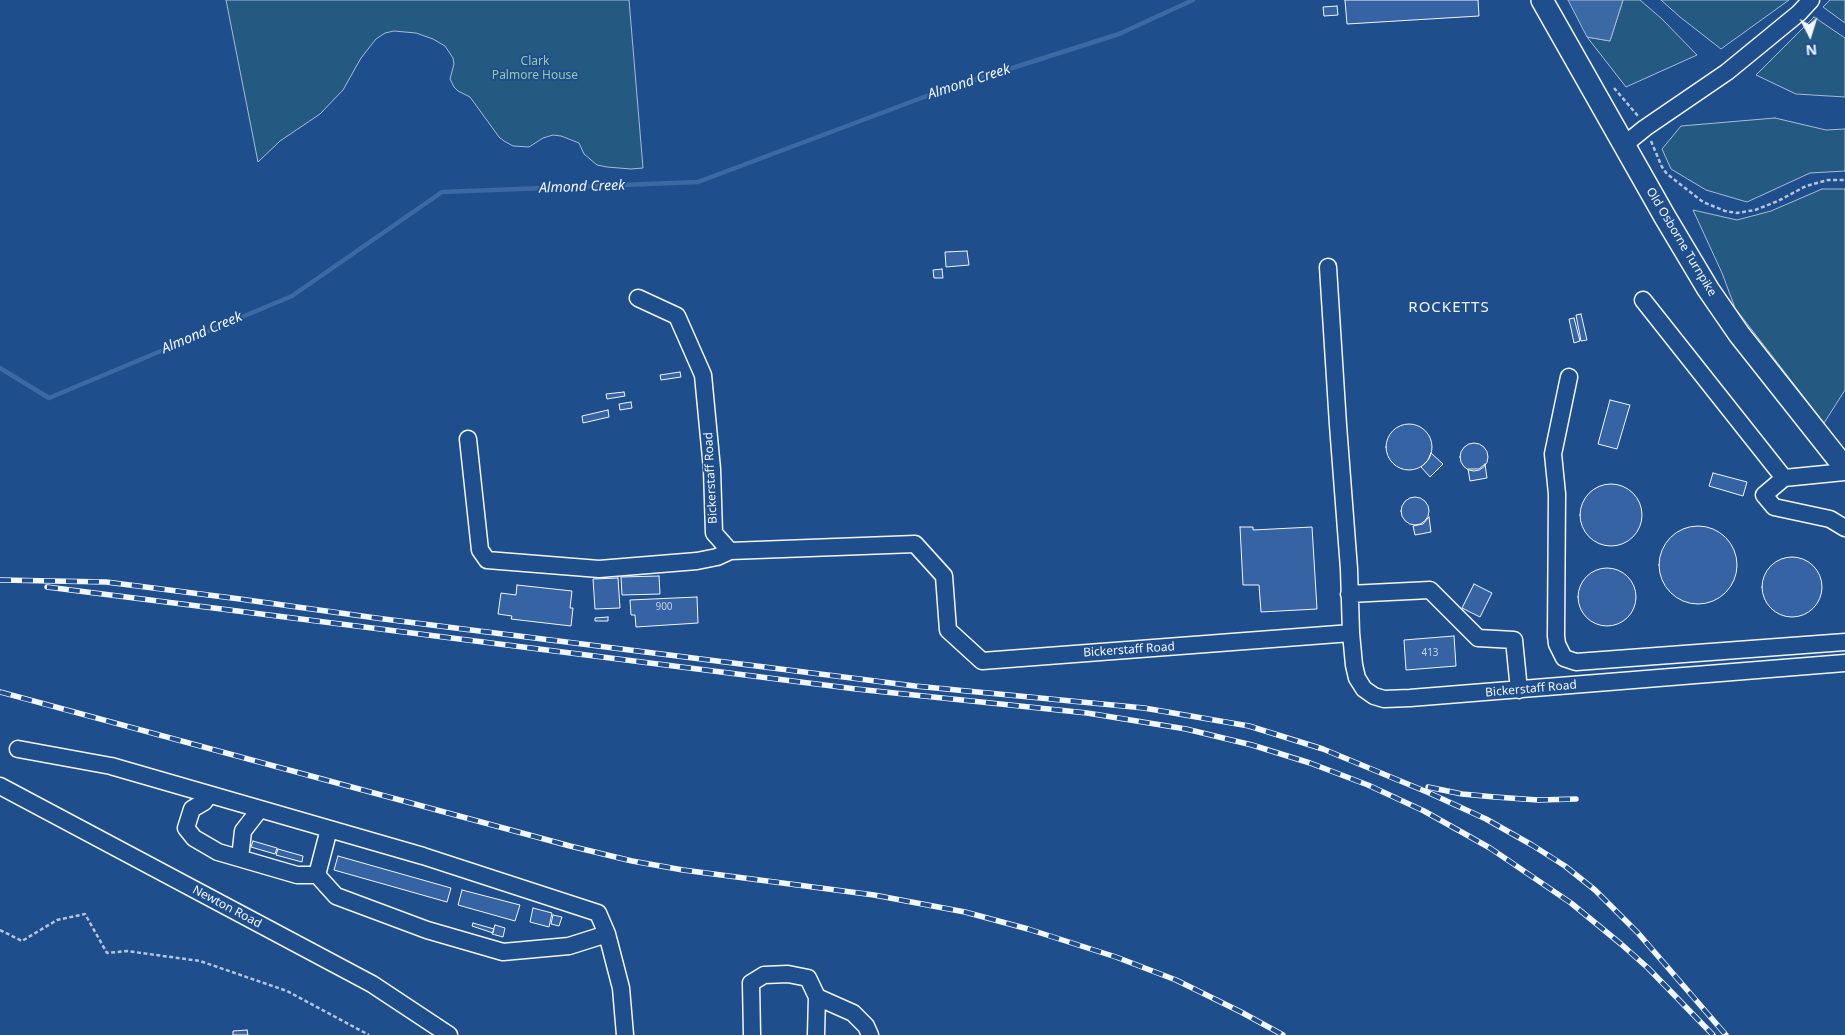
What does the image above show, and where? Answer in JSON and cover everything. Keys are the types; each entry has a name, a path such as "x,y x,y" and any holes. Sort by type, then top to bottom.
{"main road":[{"name":"Old Osborne Turnpike","path":"1542,0 1708,289 1739,334 1845,468"}],"street":[{"path":"1624,145 1645,128 1727,72 1799,13 1811,0"},
{"path":"1328,267 1349,569 1351,633"},
{"name":"Bickerstaff Road","path":"638,298 677,316 703,375 712,469 714,533 730,551 915,544 944,576 948,630 982,660 1351,633 1354,666 1358,678 1364,689 1374,696 1384,699 1519,690 1845,663"},
{"path":"1643,300 1784,478"},
{"path":"1569,377 1553,454 1557,494 1556,636 1557,644 1564,658 1576,662 1845,642"},
{"path":"468,439 480,550 487,560 599,569 697,561 717,557 730,551"},
{"path":"1845,472 1784,478 1764,495 1774,507 1830,519 1845,528"},
{"path":"1349,594 1430,590 1478,638 1514,640 1519,690"},
{"path":"18,748 111,766 423,856 598,913 607,934 621,988 625,1035"},
{"name":"Newton Road","path":"0,786 372,984 450,1035"},
{"path":"209,795 204,802 192,810 186,828 194,838 218,852 297,875 317,875 336,896 427,930 502,952 569,946 607,934"},
{"path":"240,858 243,831 260,809"},
{"path":"317,875 329,829"},
{"path":"752,1035 751,983 764,974 788,974 808,978 817,997 816,1035"},
{"path":"817,997 853,1013 866,1026 870,1035"}],"path":[{"path":"1652,144 1662,167 1674,180 1703,202 1731,212 1755,210 1778,202 1806,186 1828,180 1845,180"},
{"path":"0,930 22,941 57,920 84,914 107,953 127,951 200,962 287,991 369,1035"}],"green space":[{"name":"Clark Palmore House","path":"226,0 629,0 643,168 631,169 597,165 584,154 579,143 561,136 553,135 543,138 529,147 513,146 499,137 470,97 454,87 450,79 454,64 453,58 445,46 416,33 394,31 385,33 376,39 361,58 343,90 320,114 280,141 258,162"},
{"path":"1623,0 1640,0 1662,19 1697,55 1626,87 1587,37 1610,41"},
{"path":"1661,0 1789,0 1721,49"},
{"path":"1830,0 1845,0 1845,23 1823,7"},
{"path":"1814,17 1845,38 1845,97 1796,94 1756,75"},
{"path":"1775,118 1826,130 1845,129 1845,171 1810,173 1747,202 1706,190 1671,169 1662,149 1681,126"},
{"path":"1822,189 1845,189 1845,390 1824,423 1735,308 1722,273 1693,210 1737,220 1771,211"}],"shaded area":[{"path":"1568,0 1623,0 1610,41 1587,37"}],"building":[{"path":"1345,0 1478,0 1479,16 1347,24"},
{"path":"1337,6 1338,15 1324,16 1323,7"},
{"path":"967,251 969,265 946,267 945,252"},
{"path":"942,269 943,278 934,278 933,270"},
{"path":"1581,314 1587,340 1581,341 1576,315"},
{"path":"1574,318 1580,341 1574,343 1569,319"},
{"path":"680,372 681,377 661,380 660,375"},
{"path":"624,392 625,396 607,399 606,394"},
{"path":"1610,400 1630,405 1617,449 1598,444"},
{"path":"631,402 632,408 620,410 619,404"},
{"path":"608,410 609,417 583,423 582,416"},
{"path":"1405,424 1413,424 1422,428 1428,434 1432,447 1428,460 1422,466 1413,470 1405,470 1396,466 1390,460 1386,451 1386,443 1390,434 1396,428"},
{"path":"1474,443 1484,447 1488,457 1484,467 1474,471 1464,467 1460,457 1464,447"},
{"path":"1431,453 1443,464 1430,477 1421,467 1428,460"},
{"path":"1485,464 1487,478 1470,481 1468,469 1479,469"},
{"path":"1713,473 1747,482 1743,496 1709,486"},
{"path":"1611,484 1623,486 1633,493 1640,503 1642,515 1640,527 1633,537 1623,544 1611,546 1599,544 1589,537 1582,527 1580,515 1582,503 1589,493 1599,486"},
{"path":"1415,497 1425,501 1429,511 1425,521 1415,525 1405,521 1401,511 1405,501"},
{"path":"1429,517 1431,532 1415,535 1413,526 1423,524"},
{"path":"1698,526 1713,529 1726,537 1734,550 1737,565 1734,580 1726,593 1713,601 1698,604 1683,601 1670,593 1662,580 1659,565 1662,550 1670,537 1683,529"},
{"path":"1240,527 1253,527 1253,530 1312,527 1317,609 1261,612 1259,585 1243,585"},
{"path":"1786,557 1798,557 1809,562 1817,570 1822,581 1820,599 1809,612 1798,617 1786,617 1775,612 1767,604 1762,593 1762,581 1767,570 1775,562"},
{"path":"1601,568 1613,568 1628,576 1636,591 1636,603 1628,618 1613,626 1601,626 1586,618 1578,603 1578,591 1586,576"},
{"path":"659,576 660,594 622,595 621,577"},
{"path":"618,578 620,608 595,609 593,579"},
{"path":"1474,584 1492,593 1480,617 1462,608"},
{"path":"517,585 572,591 570,608 573,608 571,626 511,619 512,616 498,614 501,593 516,595"},
{"path":"697,597 698,623 636,627 635,615 631,615 630,600"},
{"path":"608,617 608,621 595,621 595,618"},
{"path":"1454,636 1456,666 1406,670 1404,640"},
{"path":"253,841 277,848 275,854 251,847"},
{"path":"278,849 303,856 302,862 276,855"},
{"path":"338,856 451,888 447,902 334,870"},
{"path":"462,890 520,905 515,921 458,905"},
{"path":"533,908 552,913 549,927 530,922"},
{"path":"553,915 562,917 559,926 551,924"},
{"path":"473,923 494,929 493,933 472,926"},
{"path":"495,925 505,928 503,937 492,934"},
{"path":"247,1030 248,1035 233,1035 233,1031"}],"waterway":[{"name":"Almond Creek","path":"0,368 49,398 292,296 442,192 698,182 940,91 1119,34 1193,0"}],"railway":[{"path":"0,580 106,582 915,686 1144,708 1249,726 1323,749 1427,792 1486,819 1565,866 1595,890 1638,933 1726,1035"},
{"path":"47,587 856,689 1087,713 1186,729 1252,745 1310,763 1368,785 1424,811 1490,848 1571,903 1621,944 1648,968 1713,1035"},
{"path":"0,692 570,846 632,861 683,870 874,895 965,912 1028,929 1116,957 1176,980 1283,1035"},
{"path":"1428,787 1462,794 1495,797 1538,800 1576,799"}],"district":[{"name":"ROCKETTS","path":"1449,308"}]}
